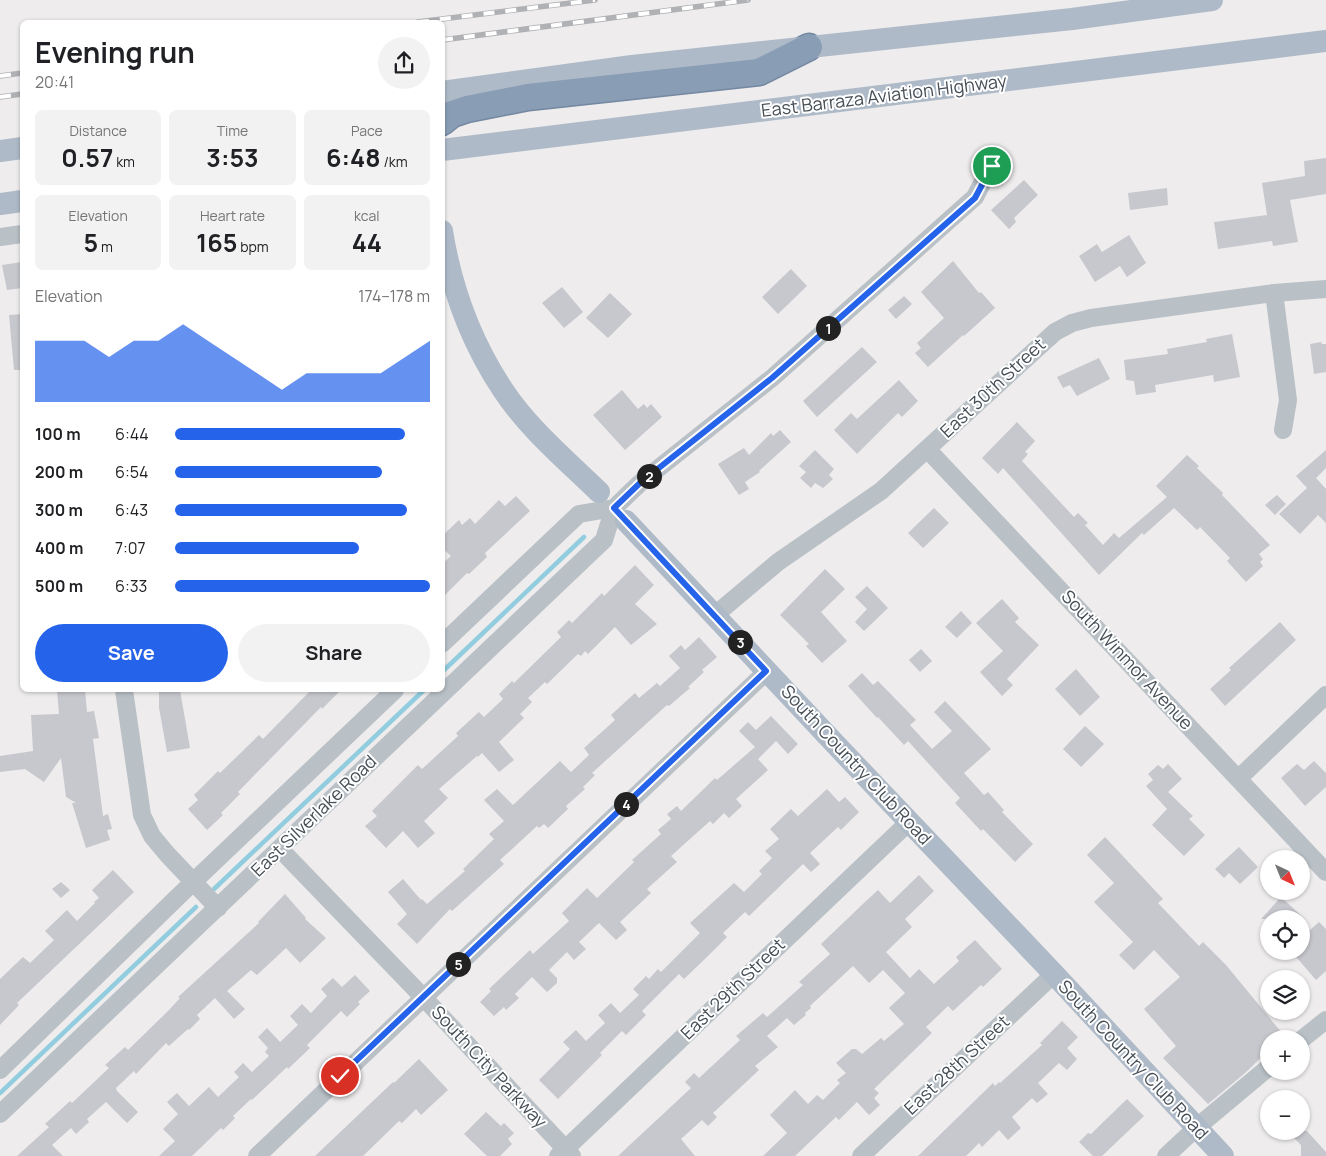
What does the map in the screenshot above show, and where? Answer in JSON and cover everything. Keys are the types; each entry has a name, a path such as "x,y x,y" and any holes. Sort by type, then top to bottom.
{"highway":[{"path":"445,120 452,114 528,97 759,72 809,47"}],"main road":[{"path":"445,92 632,66 1072,19 1212,0"},
{"name":"East Barraza Aviation Highway","path":"445,150 1326,41"},
{"path":"0,151 20,148"},
{"path":"0,204 20,201"},
{"name":"South Country Club Road","path":"445,250 457,294 484,358 503,391 541,436 599,492"},
{"name":"South Country Club Road","path":"620,515 1054,974 1223,1156"}],"street":[{"name":"East Silverlake Road","path":"445,692 604,540 640,483 772,378 975,198 992,166"},
{"path":"0,237 20,234"},
{"name":"East 30th Street","path":"715,615 778,562 881,490 1048,337 1072,323 1091,318 1274,293 1326,289"},
{"path":"1274,293 1288,400 1283,430"},
{"name":"South Winmor Avenue","path":"927,449 1326,872"},
{"name":"South Country Club Road","path":"599,492 620,515"},
{"path":"445,641 580,514 620,515"},
{"path":"257,1156 766,671"},
{"path":"124,692 142,815 152,836 218,908"},
{"name":"East Silverlake Road","path":"0,1070 392,692"},
{"name":"East Silverlake Road","path":"0,1114 445,692"},
{"path":"1239,778 1326,695"},
{"name":"East 29th Street","path":"565,1153 909,822"},
{"name":"South City Parkway","path":"280,849 423,997 565,1153"},
{"name":"East 28th Street","path":"861,1156 1054,974"},
{"path":"1310,1033 1326,1020"},
{"path":"1166,1156 1196,1128 1260,1075"}],"building":[{"path":"1326,158 1326,194 1290,200 1298,242 1273,246 1272,241 1218,249 1214,222 1267,215 1262,183 1305,176 1304,161"},
{"path":"1024,180 1038,195 1014,218 1016,222 1009,229 991,210"},
{"path":"1167,188 1168,205 1130,210 1128,193"},
{"path":"1129,235 1146,263 1127,277 1120,266 1095,282 1079,256 1097,244 1102,252"},
{"path":"953,261 979,293 981,292 995,308 928,367 915,353 921,348 917,343 944,318 921,292"},
{"path":"20,262 20,288 7,290 2,265"},
{"path":"791,269 807,286 778,314 762,297"},
{"path":"562,287 583,312 564,328 542,303"},
{"path":"610,293 632,314 608,338 586,318"},
{"path":"904,296 912,304 896,319 888,310"},
{"path":"20,314 20,370 14,370 9,315"},
{"path":"1232,334 1240,377 1214,382 1213,375 1155,385 1156,392 1136,395 1134,381 1126,380 1124,360 1168,354 1167,349 1207,342 1206,339"},
{"path":"1321,342 1326,344 1326,372 1314,374 1310,344"},
{"path":"862,347 877,362 817,417 803,401"},
{"path":"1099,358 1110,379 1077,396 1070,385 1063,388 1057,377"},
{"path":"899,380 918,401 902,417 898,413 857,454 834,430 851,413 857,419"},
{"path":"622,390 638,409 644,404 647,408 651,404 662,417 625,450 593,415"},
{"path":"1017,422 1035,441 1025,452 1028,454 1022,461 1074,517 1078,513 1088,523 1085,525 1103,545 1114,533 1119,538 1167,497 1156,486 1187,455 1270,545 1259,554 1263,559 1260,562 1263,566 1246,582 1227,561 1230,558 1200,527 1197,530 1174,508 1144,535 1142,533 1099,575 1003,468 998,474 982,458"},
{"path":"780,430 791,442 760,472 745,482 749,489 739,495 718,464 744,448 749,455 771,433 773,436"},
{"path":"815,450 834,469 829,475 833,479 823,488 815,483 811,488 800,478 806,472 799,466"},
{"path":"1326,450 1326,468 1316,478 1326,489 1326,523 1318,515 1300,534 1279,514 1307,488 1296,476"},
{"path":"1277,495 1286,504 1275,515 1265,505"},
{"path":"516,496 530,511 485,553 487,557 469,574 467,573 445,595 445,561 451,556 445,551 445,533 459,520 462,525 470,518 475,524 499,500 505,506"},
{"path":"934,508 949,523 923,548 908,533"},
{"path":"635,565 654,585 635,604 657,624 631,645 615,627 588,654 585,651 581,656 578,654 547,684 545,682 528,698 532,702 520,714 524,718 499,742 514,760 499,772 482,753 477,756 439,789 448,798 424,821 435,833 418,848 403,831 386,848 365,826 377,816 372,811 418,765 422,769 458,736 456,733 479,712 484,717 503,699 499,694 512,681 514,683 561,637 557,632 569,620 572,623 602,593 604,596"},
{"path":"825,569 845,589 821,612 847,641 822,663 806,646 809,644 780,615"},
{"path":"867,586 888,608 864,631 855,622 867,609 855,597"},
{"path":"1002,599 1019,618 1015,622 1039,645 1007,679 1013,685 1002,696 980,672 1003,651 976,623"},
{"path":"961,611 972,623 957,638 945,627"},
{"path":"1280,622 1296,640 1225,706 1210,689 1231,670 1229,668"},
{"path":"699,637 717,657 702,670 704,672 688,687 690,688 669,706 667,705 592,773 595,775 583,787 585,789 566,806 568,809 548,828 544,824 539,828 537,826 500,860 504,864 452,911 450,909 417,944 397,924 407,914 388,892 403,879 421,900 427,904 465,871 463,869 494,839 489,834 504,821 484,800 497,789 513,805 560,761 571,772 589,755 584,748 615,720 611,715 635,693 639,698 657,683 660,686 680,668 669,656 681,645 685,650"},
{"path":"921,649 932,661 920,672 909,660"},
{"path":"1076,669 1100,697 1080,716 1055,689"},
{"path":"862,673 873,685 878,681 916,720 910,725 932,749 952,731 934,712 945,701 991,749 964,773 984,795 988,792 1004,810 1002,812 1033,844 1015,862 983,829 981,831 955,803 960,798 908,741 904,745 848,686"},
{"path":"57,692 85,692 87,712 94,711 99,738 93,739 103,816 108,814 112,829 107,830 110,840 86,848 72,803 76,803 66,797 61,758 44,782 25,769 0,772 0,756 33,751 31,715 59,714"},
{"path":"159,692 180,692 190,748 167,752 159,708"},
{"path":"309,692 339,692 322,709 321,707 238,792 240,794 221,813 223,815 207,830 188,809 198,800 194,795 259,735 263,739"},
{"path":"771,716 798,744 788,754 776,741 758,759 768,770 736,799 742,806 729,818 724,813 713,824 710,821 671,856 677,862 647,889 651,893 620,922 627,930 616,940 599,923 579,942 586,949 574,960 567,952 549,970 557,978 557,983 547,992 532,977 515,994 519,998 506,1010 504,1007 494,1016 480,1002 491,991 489,989 530,950 533,954 569,921 562,913 587,888 597,898 634,862 632,860 661,834 658,830 671,819 667,814 677,806 681,811 715,778 717,780 755,747 739,731 748,722 756,730"},
{"path":"1085,726 1104,744 1081,767 1063,749"},
{"path":"1314,761 1326,773 1326,787 1305,806 1281,778 1297,764 1304,770"},
{"path":"1168,764 1182,779 1168,792 1193,816 1189,819 1205,835 1184,856 1152,825 1167,809 1146,786 1153,780 1148,774 1158,765 1163,769"},
{"path":"827,789 839,802 845,797 859,812 841,830 838,827 810,853 820,864 811,872 803,864 749,916 745,912 723,933 727,937 684,979 679,974 642,1011 646,1015 626,1035 622,1031 600,1053 602,1055 558,1099 539,1080 570,1049 563,1042 576,1030 586,1041 605,1023 598,1015 611,1003 620,1013 639,995 633,989 646,976 649,979 658,969 661,972 700,933 690,923 734,883 744,892 762,874 759,871 772,858 765,851 779,839 770,829 791,809 798,816"},
{"path":"1105,837 1163,899 1158,903 1199,946 1203,942 1226,965 1260,1006 1260,1020 1271,1020 1280,1030 1260,1030 1260,1059 1208,1104 1163,1058 1176,1046 1144,1009 1180,977 1154,950 1134,970 1119,955 1133,942 1094,902 1114,883 1087,855"},
{"path":"1239,847 1258,867 1240,884 1229,873 1224,878 1215,869"},
{"path":"113,870 134,892 17,1003 19,1005 0,1025 0,979 23,957 30,963 54,940 45,931 67,910 77,921 99,898 92,890"},
{"path":"919,875 934,891 905,919 912,927 886,952 910,978 919,969 934,984 959,961 956,957 975,940 1002,969 983,987 981,985 953,1011 948,1006 926,1027 932,1033 874,1089 879,1093 874,1098 880,1105 869,1115 857,1102 839,1120 836,1117 795,1156 763,1156 787,1133 770,1115 795,1090 808,1104 817,1095 823,1100 840,1083 837,1080 846,1073 836,1063 852,1049 856,1049 862,1054 881,1038 884,1041 904,1024 889,1008 905,993 883,970 869,983 853,966 810,1006 811,1008 805,1013 806,1015 794,1025 787,1018 767,1036 778,1047 755,1066 759,1070 713,1113 717,1117 708,1126 702,1120 681,1139 695,1156 618,1156 691,1088 685,1082 694,1073 699,1078 740,1040 736,1036 763,1013 767,1017 803,985 799,982 830,954 821,944 865,902 878,890 890,903"},
{"path":"61,882 70,890 61,898 52,889"},
{"path":"285,894 305,919 326,938 300,963 286,948 257,975 251,970 227,991 245,1009 234,1019 215,998 197,1015 200,1019 189,1030 169,1046 166,1043 136,1074 134,1071 116,1088 138,1112 127,1123 106,1102 87,1119 89,1122 76,1134 71,1128 52,1145 63,1156 17,1156 49,1127 45,1124 70,1101 72,1103 109,1068 105,1065 125,1047 128,1050 169,1010 180,998 178,997 259,923"},
{"path":"1278,900 1284,900 1295,910 1269,910"},
{"path":"1319,922 1326,929 1326,971 1316,980 1310,973 1310,970 1307,970 1299,960 1310,960 1310,930"},
{"path":"355,975 370,991 358,1002 360,1004 347,1017 341,1011 307,1045 310,1048 288,1069 287,1067 251,1099 233,1116 235,1118 223,1130 221,1128 192,1156 159,1156 175,1141 163,1129 178,1114 167,1102 177,1093 189,1106 209,1087 218,1097 239,1077 234,1072 243,1063 252,1072 269,1056 265,1052 268,1048 258,1037 267,1028 280,1042 298,1025 290,1016 302,1004 311,1013 327,996 321,989 333,978 342,987"},
{"path":"1062,1021 1078,1037 1067,1048 1077,1059 1067,1070 1059,1063 1038,1083 1048,1094 1037,1103 1032,1098 1012,1117 1021,1128 1008,1140 999,1130 982,1147 979,1143 966,1156 918,1156 993,1083 995,1086 1000,1083 1042,1045 1040,1043"},
{"path":"419,1059 448,1090 421,1115 416,1109 402,1123 399,1121 363,1156 315,1156 393,1082"},
{"path":"1127,1099 1144,1116 1102,1156 1093,1156 1079,1142 1088,1133 1091,1134"},
{"path":"486,1112 501,1126 504,1123 514,1133 508,1139 512,1144 500,1156 487,1156 464,1134"},
{"path":"1310,1134 1326,1152 1326,1156 1301,1156 1301,1145 1296,1140 1310,1140"}],"waterway":[{"path":"445,669 584,537"},
{"path":"214,889 422,692"},
{"path":"0,1093 196,907"}],"railway":[{"path":"434,20 595,0"},
{"path":"445,40 748,0"},
{"path":"0,76 20,73"},
{"path":"0,97 20,94"}],"route":[{"path":"340,1076 766,671 614,508 640,483 772,378 975,198 992,166"}]}
